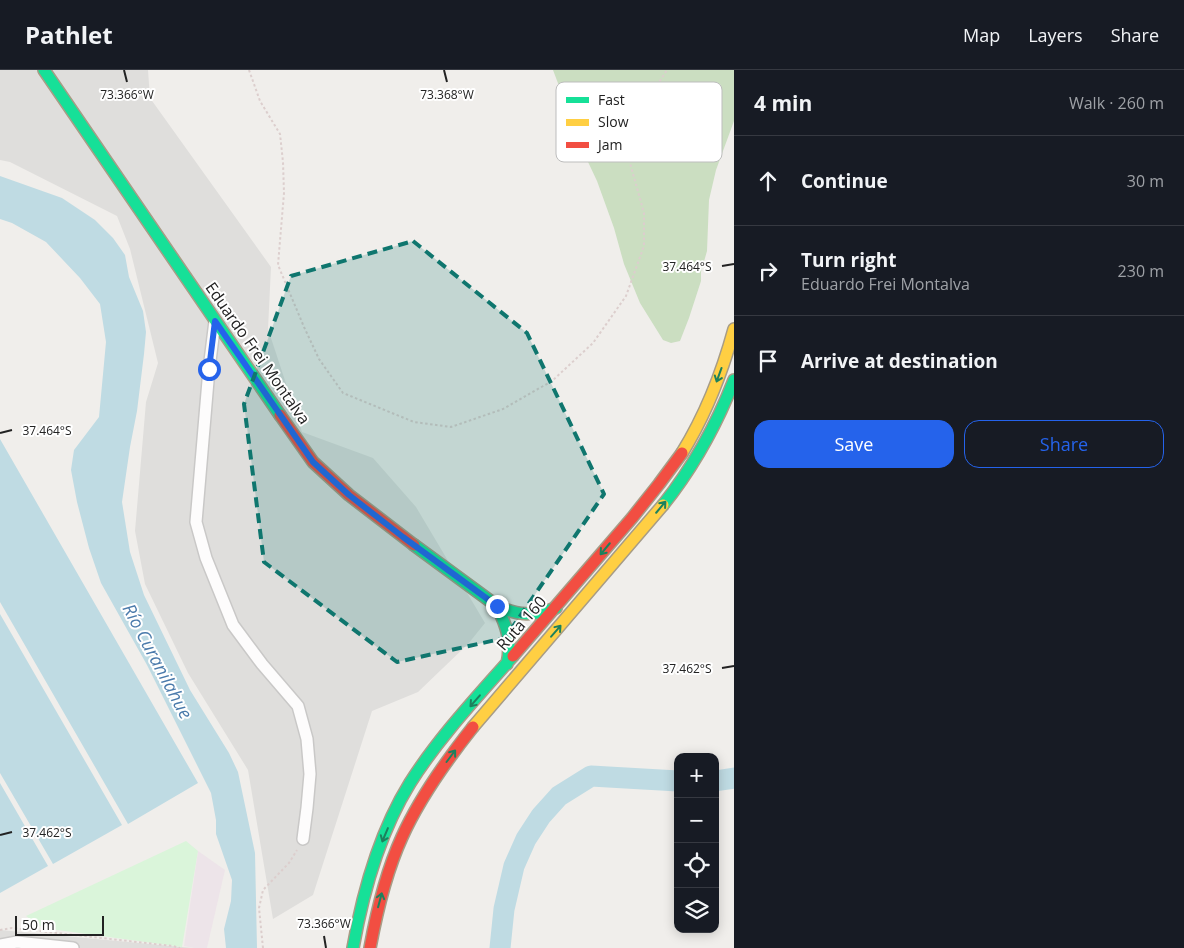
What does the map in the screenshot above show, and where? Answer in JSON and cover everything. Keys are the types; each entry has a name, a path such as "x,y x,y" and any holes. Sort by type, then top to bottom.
{"main road":[{"name":"Eduardo Frei Montalva","path":"44,70 313,462 349,495 497,606"},
{"name":"Ruta 160","path":"353,948 360,914 376,857 397,808 410,784 432,752 640,508 678,458 707,406 734,329"},
{"name":"Ruta 160","path":"370,948 378,911 392,864 409,822 428,788 473,728 677,487 705,445 734,380"},
{"path":"497,606 514,614 524,615 542,614 556,608"},
{"path":"497,606 509,637 507,664"}],"street":[{"path":"215,321 196,522 206,558 234,625 262,664 298,706 307,739 310,774 303,839"},
{"path":"0,945 17,942 73,948"}],"path":[{"path":"249,70 260,101 280,134 284,192 278,265 319,359 343,394 414,422 451,426 504,409 552,380 593,343 626,296 644,246 644,213 630,162"},
{"path":"659,82 667,70"},
{"path":"263,948 259,908 263,890 289,863 303,839"},
{"path":"0,930 12,928 180,948"}],"highlighted area":[{"path":"413,241 527,333 604,494 505,638 397,662 264,562 244,404 291,276"}],"shaded area":[{"path":"0,70 148,70 150,98 271,267 268,329 302,432 373,458 416,507 485,623 468,644 418,692 372,711 313,895 273,919 248,770 188,673 145,584 135,531 146,402 158,363 130,249 117,216 10,162 0,160"},
{"path":"198,851 225,870 207,948 184,946"},
{"path":"0,930 192,948 0,948"}],"green space":[{"path":"553,70 734,70 734,121 722,154 722,82 558,82"},
{"path":"588,162 719,162 709,200 707,251 701,272 701,281 680,341 671,343 663,340 640,303 624,264 614,228"},
{"path":"186,841 198,851 182,947 43,928 26,916"}],"water":[{"path":"0,176 62,198 95,220 113,238 125,255 129,277 143,311 146,332 137,411 122,502 130,552 144,595 190,690 229,753 238,772 255,853 257,948 226,948 224,929 231,901 232,880 216,834 216,820 211,793 147,665 101,583 89,548 77,502 71,470 74,450 99,417 106,342 100,304 80,278 46,242 12,223 0,219"},
{"path":"0,439 198,783 128,824 0,602"},
{"path":"0,614 122,825 53,864 0,773"},
{"path":"0,783 48,866 0,893"}],"waterway":[{"name":"Río Curanilahue","path":"500,948 504,909 514,866 526,839 541,816 559,796 591,776 674,781"},
{"name":"Río Curanilahue","path":"719,780 734,778"}],"traffic: fast":[{"path":"44,70 280,415"},
{"path":"663,505 685,475 703,445 720,413 734,380"},
{"path":"414,545 497,606"},
{"path":"497,606 512,612 526,614 556,608"},
{"path":"497,606 508,634 507,664"},
{"path":"353,948 367,884 381,842 399,802 433,749 513,656"}],"traffic: slow":[{"path":"682,453 699,423 712,393 734,329"},
{"path":"473,727 663,505"}],"traffic: jam":[{"path":"280,415 313,462 349,495 414,545"},
{"path":"513,656 632,518 682,453"},
{"path":"370,948 383,891 402,837 434,780 473,727"}],"route":[{"path":"209,369 215,321 313,462 349,495 497,606"}]}
